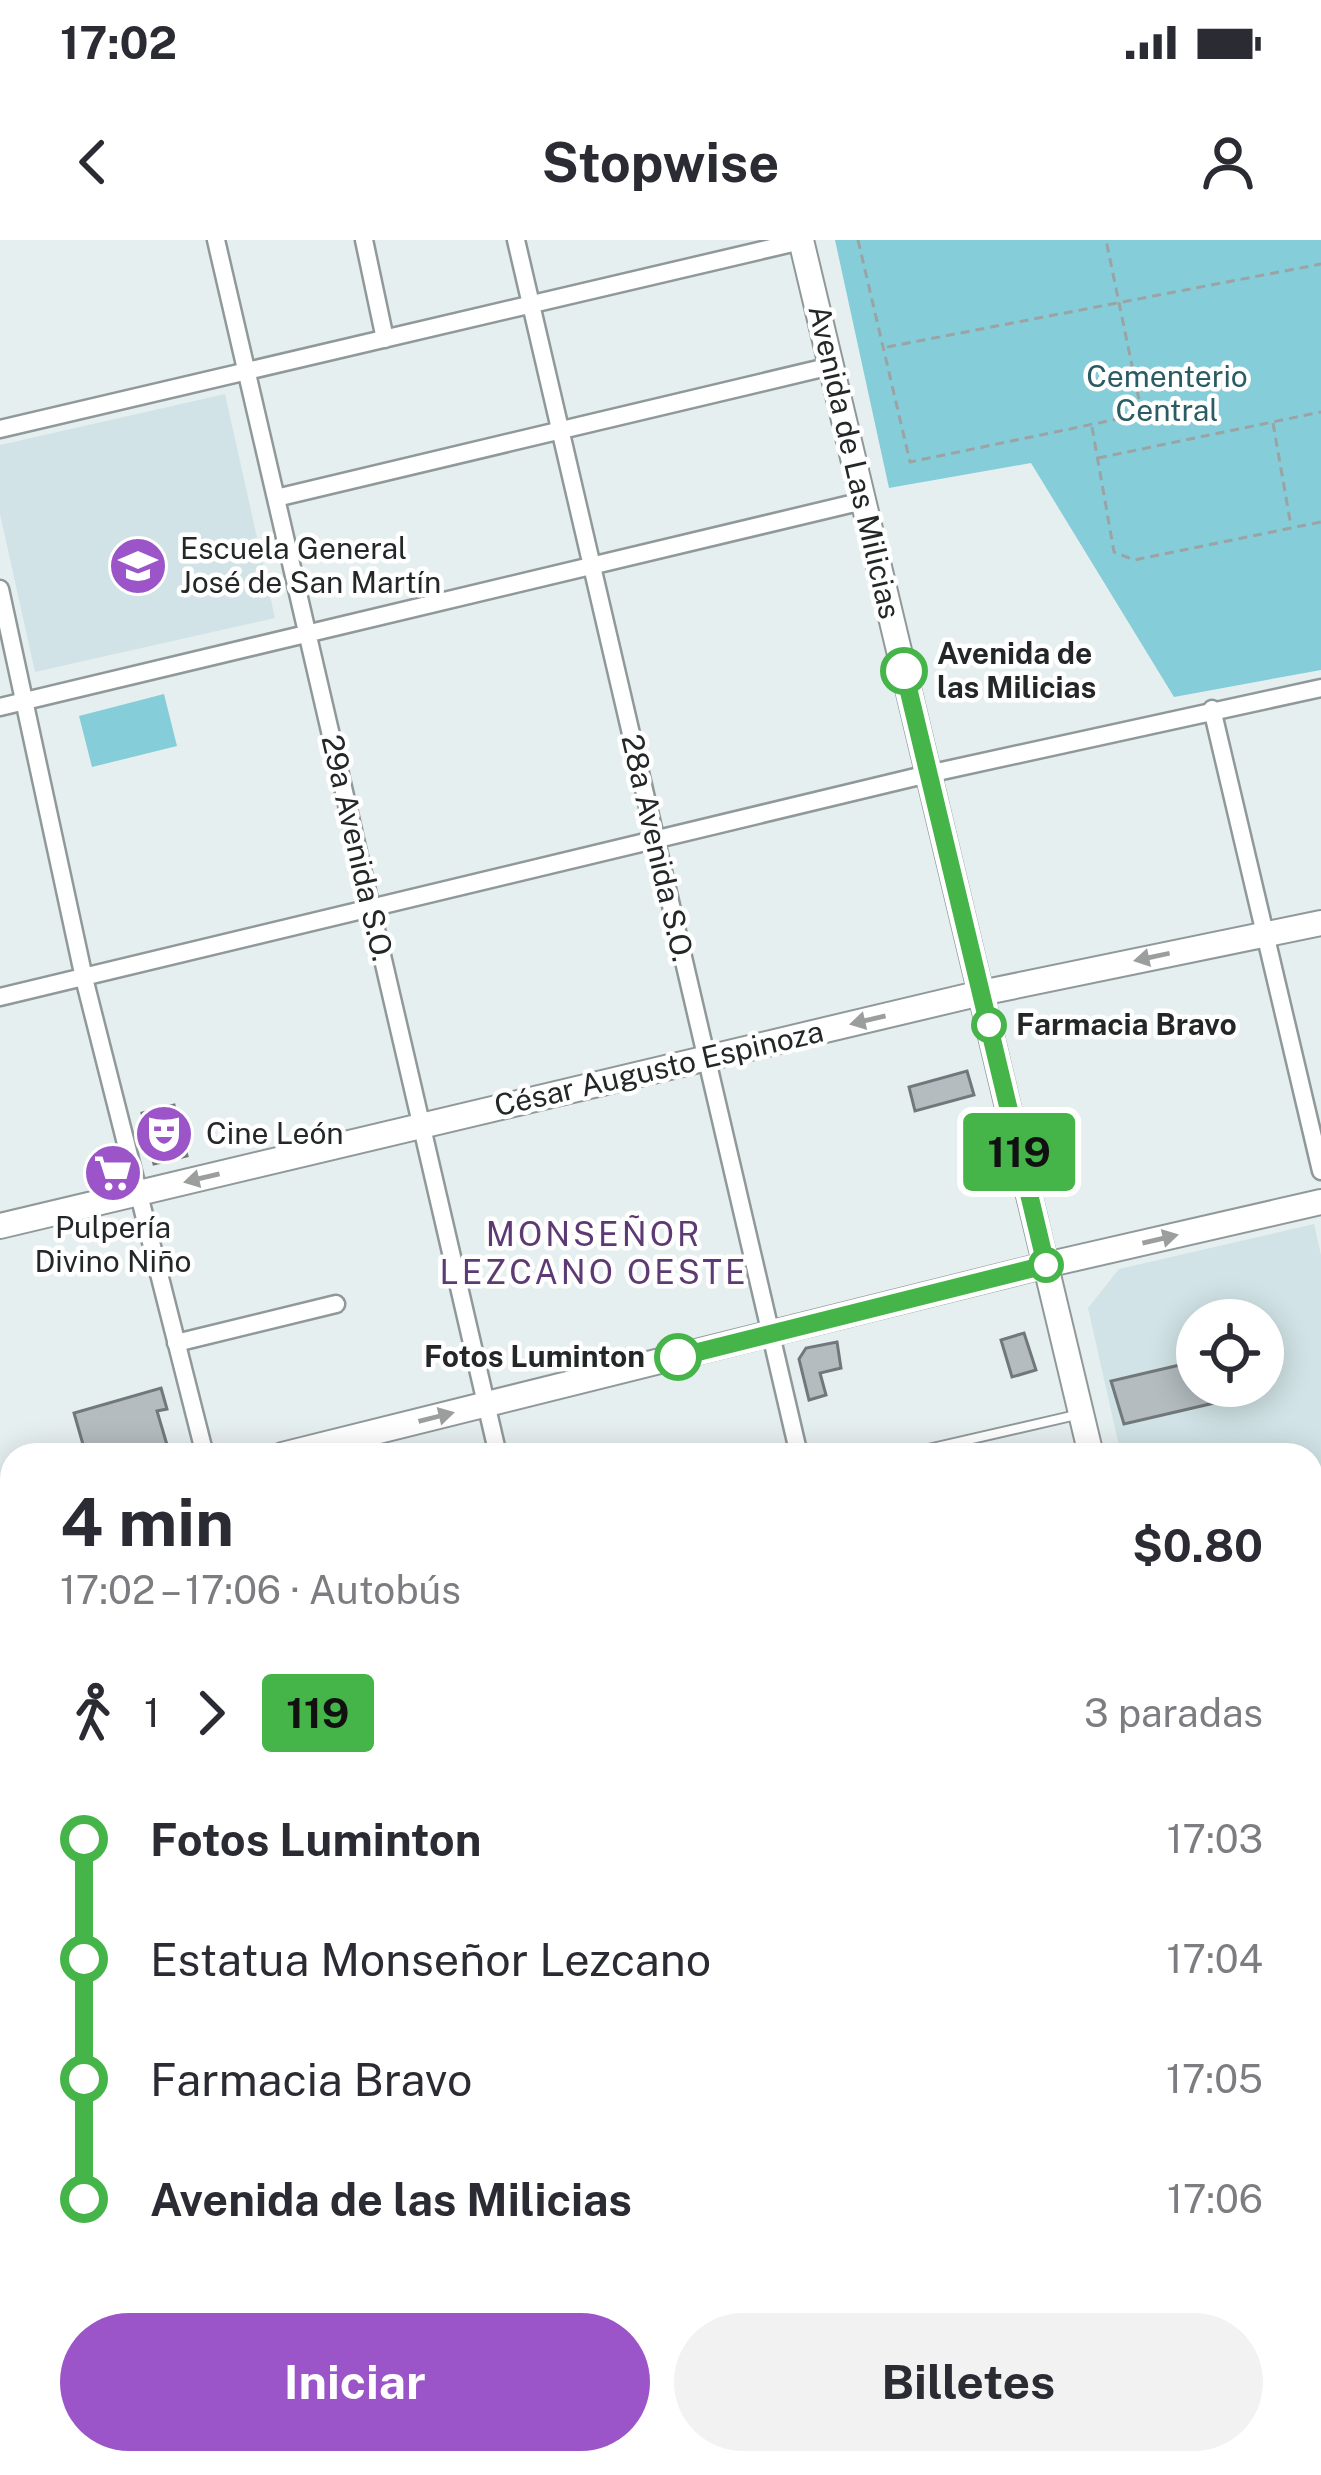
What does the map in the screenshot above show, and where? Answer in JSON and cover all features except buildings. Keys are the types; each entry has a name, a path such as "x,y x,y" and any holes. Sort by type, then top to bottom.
{"street":[{"name":"29a Avenida S.O.","path":"216,240 495,1443"},
{"path":"364,240 386,339"},
{"name":"28a Avenida S.O.","path":"516,240 796,1443"},
{"path":"0,429 801,240"},
{"name":"Avenida de Las Milicias","path":"801,240 1088,1443"},
{"path":"276,499 831,366"},
{"path":"0,707 863,501"},
{"path":"0,589 84,978 202,1443"},
{"path":"0,997 928,774 1321,688"},
{"path":"1212,709 1321,1171"},
{"name":"César Augusto Espinoza","path":"0,1226 981,992 1321,922"},
{"path":"330,1443 1046,1265 1321,1202"},
{"path":"176,1343 337,1304"}],"lane":[{"path":"954,1443 1081,1414"}],"path":[{"path":"858,240 910,462 1142,414 1106,240"},
{"path":"883,348 1321,264"},
{"path":"1096,458 1321,412"},
{"path":"1273,422 1291,528"},
{"path":"1092,427 1114,552 1122,558 1134,560 1321,521"}],"shaded area":[{"name":"Escuela General José de San Martín","path":"225,394 275,618 35,672 0,514 0,445"},
{"path":"1314,1224 1321,1255 1321,1443 1118,1443 1088,1308 1119,1269"}],"green space":[{"name":"Cementerio Central","path":"835,240 1321,240 1321,670 1174,697 1031,463 889,488"},
{"path":"164,694 177,746 92,767 79,716"}],"bus line":[{"name":"119","path":"678,1357 1046,1265 904,671"}],"place":[{"name":"Escuela General José de San Martín","path":"138,566"},
{"name":"Avenida de las Milicias","path":"904,671"},
{"name":"Farmacia Bravo","path":"989,1025"},
{"name":"Cine León","path":"164,1134"},
{"name":"Pulpería Divino Niño","path":"113,1173"},
{"name":"Fotos Luminton","path":"678,1357"}],"district":[{"name":"MONSEÑOR LEZCANO OESTE","path":"594,1253"}]}
